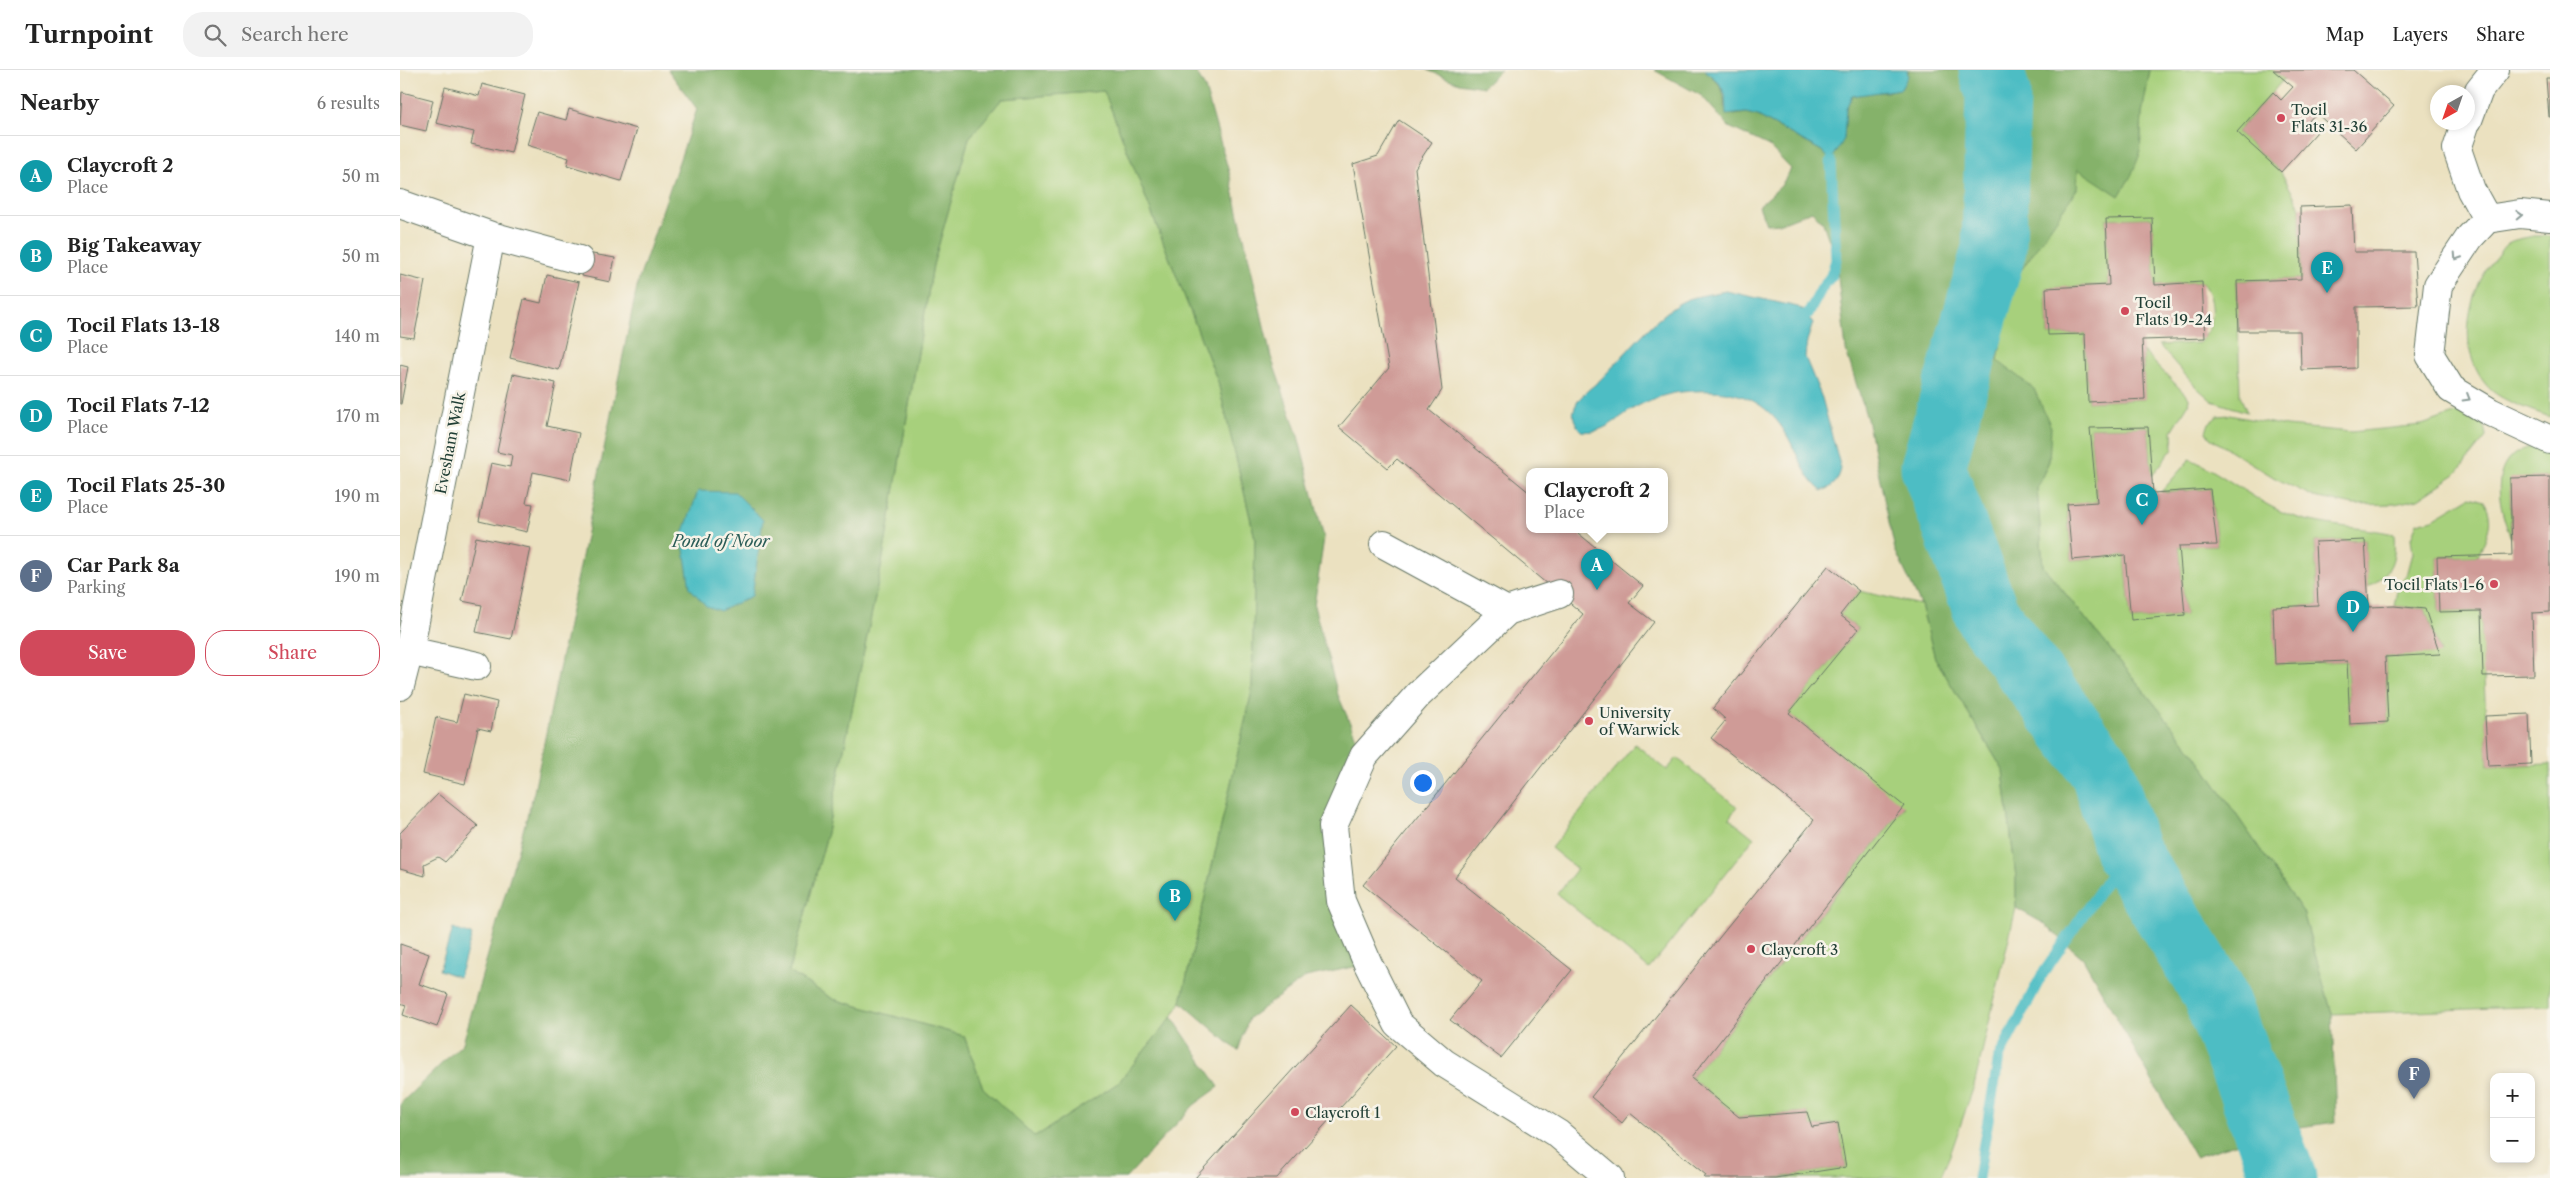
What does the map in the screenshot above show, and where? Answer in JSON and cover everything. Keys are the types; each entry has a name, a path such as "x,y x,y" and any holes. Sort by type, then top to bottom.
{"street":[{"path":"2475,98 2478,90 2495,70"},
{"path":"2464,130 2457,149 2471,190 2487,219"},
{"path":"400,204 491,236 580,260"},
{"path":"2550,217 2520,214 2487,219 2470,237 2438,285 2430,354 2451,389 2490,412 2550,440"},
{"name":"Evesham Walk","path":"400,686 409,651 491,236"},
{"path":"1384,544 1507,611"},
{"path":"1559,594 1507,611 1418,695 1364,756 1332,826 1341,901 1368,964 1398,1024 1444,1063 1558,1134 1610,1178"},
{"path":"409,651 477,666"}],"green space":[{"path":"668,70 1195,70 1205,88 1230,176 1271,357 1298,436 1324,538 1314,606 1338,695 1364,756 1333,826 1368,964 1306,977 1249,1018 1238,1051 1181,1002 1252,691 1255,538 1218,382 1104,91 1002,99 969,138 933,265 882,563 825,842 789,972 833,999 964,1036 983,1088 1035,1137 1118,1083 1172,1017 1219,1087 1194,1105 1126,1178 400,1178 401,1103 463,1043 534,792 638,282 697,109"},
{"path":"1427,70 1501,70 1483,87 1459,83"},
{"path":"1654,70 1705,70 1720,86 1724,95 1724,107 1734,115 1746,113 1758,116 1822,151 1844,139 1846,108 1852,96 1867,92 1888,92 1908,76 1908,70 2150,70 2142,113 2140,154 2131,176 2119,196 2078,169 2077,189 2009,288 1998,361 2034,389 2051,427 2049,461 2037,488 2043,566 2194,753 2303,912 2332,1014 2336,1122 2278,1130 2195,1157 2083,958 2043,923 2016,908 2016,877 2003,770 1935,658 1921,605 1895,550 1867,419 1846,350 1836,260 1823,223 1812,211 1781,223 1766,224 1759,206 1781,186 1791,169 1769,146 1729,127 1702,96"},
{"path":"2150,70 2273,70 2284,79 2237,132 2281,172 2300,207 2301,279 2237,281 2240,396 2247,412 2212,401 2195,386 2159,345 2199,343 2206,335 2211,323 2212,304 2209,292 2202,282 2155,285 2152,218 2106,219 2109,285 2046,288 2048,335 2085,334 2088,402 2144,399 2143,351 2189,398 2188,405 2172,431 2173,448 2152,476 2148,427 2090,428 2097,502 2067,505 2072,560 2125,555 2131,620 2185,615 2179,546 2217,545 2210,489 2161,492 2190,459 2256,498 2295,517 2319,523 2394,534 2394,552 2391,566 2382,577 2367,588 2365,540 2315,542 2318,605 2273,608 2276,664 2347,661 2350,724 2388,722 2385,657 2440,653 2425,609 2394,606 2398,586 2408,572 2413,553 2411,538 2417,523 2433,519 2470,497 2484,501 2488,508 2489,522 2487,536 2478,556 2437,557 2439,612 2481,611 2488,766 2550,764 2550,1006 2332,1014 2303,912 2194,753 2043,566 2037,488 2049,461 1998,361 2009,288 2040,242 2078,169 2140,154 2142,113"},
{"path":"1104,91 1218,382 1255,538 1252,691 1181,1002 1172,1017 1118,1083 1035,1137 983,1088 964,1036 833,999 789,972 825,842 882,563 933,265 969,138 1002,99"},
{"path":"2533,236 2550,236 2550,417 2511,402 2491,390 2480,376 2472,360 2469,342 2471,306 2485,272 2506,244 2513,240"},
{"path":"2457,413 2469,414 2478,418 2484,426 2486,437 2456,474 2418,499 2395,504 2354,505 2314,497 2275,478 2210,438 2206,432 2209,423 2218,416 2229,415 2286,426 2351,432 2422,425"},
{"path":"2550,446 2550,477 2510,479 2511,538 2501,507 2500,478 2505,465 2513,455 2526,448"},
{"path":"1859,591 1921,605 1935,658 2003,770 2016,877 2016,908 1974,1086 1940,1178 1775,1178 1846,1167 1838,1123 1812,1127 1807,1112 1739,1117 1691,1078 1904,807 1789,713 1858,629 1840,615"},
{"path":"1635,744 1667,770 1677,758 1737,807 1729,818 1754,838 1649,969 1557,894 1577,869 1551,848"}],"water":[{"path":"1705,70 1907,70 1908,76 1901,89 1852,96 1846,108 1844,139 1831,161 1822,151 1758,116 1746,113 1726,115 1725,94 1719,83"},
{"path":"1726,291 1798,307 1808,314 1813,323 1807,341 1805,357 1822,398 1841,469 1835,483 1830,488 1822,491 1809,477 1773,416 1748,398 1733,394 1717,391 1700,391 1668,394 1642,404 1608,426 1596,431 1581,431 1575,422 1574,410 1580,398 1667,312 1683,301"},
{"name":"Pond of Noor","path":"698,491 735,492 763,520 752,596 720,611 706,606 690,588 682,537"},
{"path":"453,929 472,935 459,977 439,970"}],"building":[{"name":"Tocil Flats 31-36","path":"2273,70 2353,70 2394,106 2356,149 2316,113 2307,123 2317,132 2281,172 2237,132 2273,92 2281,100 2293,87"},
{"path":"2546,78 2550,78 2550,117 2549,117"},
{"path":"482,84 525,95 511,153 471,144 474,132 436,123 445,87 479,96"},
{"path":"402,92 433,100 426,131 400,125"},
{"path":"569,109 637,129 621,181 567,165 569,158 527,145 537,112 566,120"},
{"path":"1399,120 1432,142 1415,168 1442,390 1429,410 1526,490 1526,533 1578,533 1643,586 1629,603 1654,622 1455,877 1572,970 1501,1058 1450,1020 1482,981 1363,885 1583,614 1397,459 1388,468 1339,427 1389,368 1353,164 1378,156"},
{"path":"2352,205 2354,252 2414,252 2418,306 2356,307 2356,368 2301,370 2300,331 2239,331 2237,281 2301,279 2300,207"},
{"name":"Tocil Flats 19-24","path":"2152,218 2155,285 2202,282 2205,338 2142,340 2145,399 2088,402 2085,334 2048,335 2046,288 2109,285 2106,219"},
{"path":"587,253 615,258 610,282 582,276"},
{"path":"400,275 425,281 414,338 400,336"},
{"path":"547,275 579,282 559,370 510,358 524,299 541,303"},
{"path":"400,365 408,367 401,404 400,404"},
{"path":"513,374 556,383 547,426 579,433 570,480 533,472 526,503 533,504 527,532 479,521 491,463 510,467 512,455 497,452"},
{"path":"2148,427 2153,493 2210,489 2217,545 2179,546 2185,615 2131,620 2125,555 2072,560 2067,504 2097,502 2090,428"},
{"name":"Tocil Flats 1-6","path":"2550,477 2550,612 2532,613 2534,675 2483,676 2481,611 2439,612 2437,557 2512,555 2510,478"},
{"path":"476,537 530,548 511,639 476,632 482,605 462,601"},
{"path":"2365,540 2369,607 2394,606 2425,609 2440,654 2385,657 2388,722 2350,724 2347,661 2275,664 2273,607 2318,605 2315,542"},
{"name":"Claycroft 3","path":"1828,566 1859,591 1840,615 1858,629 1789,713 1904,806 1691,1078 1739,1117 1807,1112 1812,1127 1838,1123 1846,1167 1775,1178 1704,1178 1706,1175 1630,1113 1622,1123 1591,1097 1814,820 1711,738 1726,720 1713,708"},
{"path":"464,694 497,702 491,731 478,728 465,784 423,774 436,717 457,722"},
{"path":"2529,714 2531,764 2488,766 2485,716"},
{"path":"438,794 478,826 445,862 438,857 424,864 425,876 400,869 400,833"},
{"path":"400,944 429,954 419,984 448,994 437,1027 403,1015 406,1005 400,1003"},
{"name":"Claycroft 1","path":"1351,1005 1396,1046 1277,1178 1195,1178"}],"waterway":[{"path":"1991,70 1998,93 1994,249 1933,467 1988,617 2102,770 2127,851 2213,991 2284,1178"},
{"path":"1808,314 1831,276 1836,260 1831,161"},
{"path":"1978,1178 1999,1057 2042,975 2127,851"}],"place":[{"name":"Tocil Flats 31-36","path":"2281,118"},
{"name":"Tocil Flats 25-30","path":"2327,293"},
{"name":"Tocil Flats 19-24","path":"2125,311"},
{"name":"Tocil Flats 13-18","path":"2142,525"},
{"name":"Tocil Flats 1-6","path":"2494,584"},
{"name":"Claycroft 2","path":"1597,590"},
{"name":"Tocil Flats 7-12","path":"2353,632"},
{"name":"University of Warwick","path":"1589,721"},
{"name":"Big Takeaway","path":"1175,921"},
{"name":"Claycroft 3","path":"1751,949"},
{"name":"Car Park 8a","path":"2414,1099"},
{"name":"Claycroft 1","path":"1295,1112"}]}
